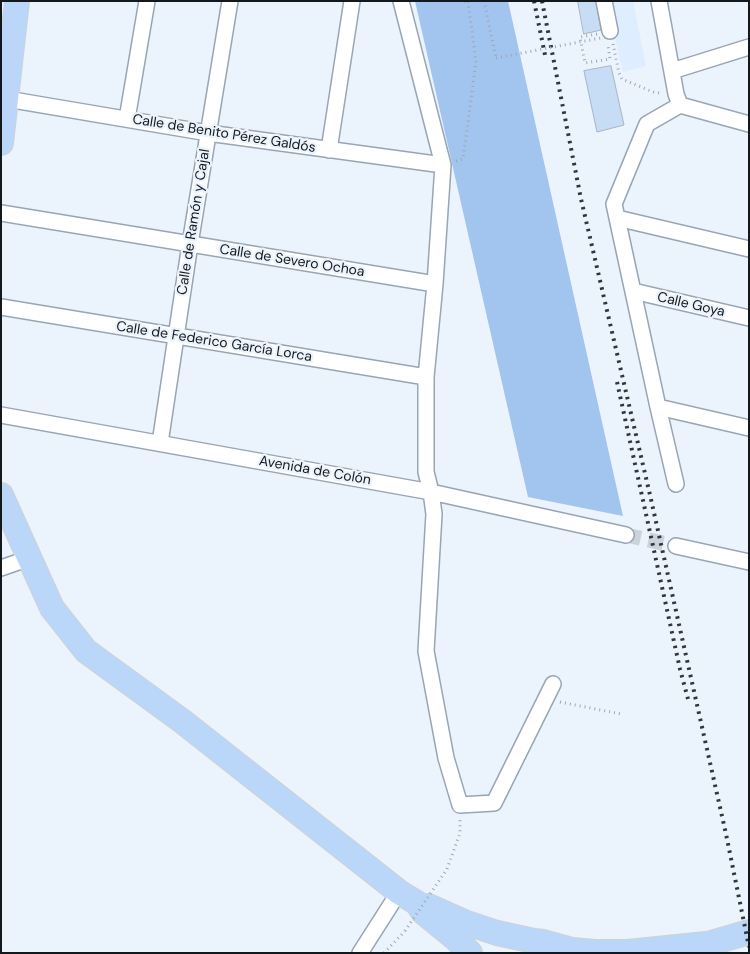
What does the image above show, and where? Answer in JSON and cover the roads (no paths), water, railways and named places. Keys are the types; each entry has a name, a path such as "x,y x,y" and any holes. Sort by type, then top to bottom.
{"main road":[{"path":"1,143 4,98 17,1"},
{"path":"1,495 52,608 86,651 182,721 408,898 470,953"},
{"path":"408,898 464,922 549,946 572,950 607,953 706,944"},
{"path":"680,953 749,932"},
{"path":"507,953 519,945 549,946"}],"street":[{"path":"127,119 147,1"},
{"name":"Calle de Ramón y Cajal","path":"160,442 230,1"},
{"path":"329,150 352,1"},
{"path":"401,1 443,165 435,284 426,377 426,472 434,514 426,651 446,758 460,805 494,803 553,684"},
{"path":"604,1 610,31"},
{"path":"659,1 678,100"},
{"path":"672,71 749,46"},
{"name":"Calle de Benito Pérez Galdós","path":"4,98 208,133 443,165"},
{"path":"678,100 745,120"},
{"path":"676,484 614,204 647,124 678,100"},
{"name":"Calle de Severo Ochoa","path":"1,213 435,284"},
{"path":"617,218 749,249"},
{"name":"Calle Goya","path":"633,291 749,318"},
{"name":"Calle de Federico García Lorca","path":"1,307 426,377"},
{"path":"658,407 749,428"},
{"name":"Avenida de Colón","path":"1,415 431,492 626,535"},
{"path":"676,546 749,562"},
{"path":"1,568 30,558"},
{"path":"360,953 408,898"}],"tunnel":[{"path":"626,535 676,546"}],"railway":[{"path":"534,1 545,55"},
{"path":"542,1 581,199 650,495 726,834 749,947"},
{"path":"617,382 688,699"}]}
